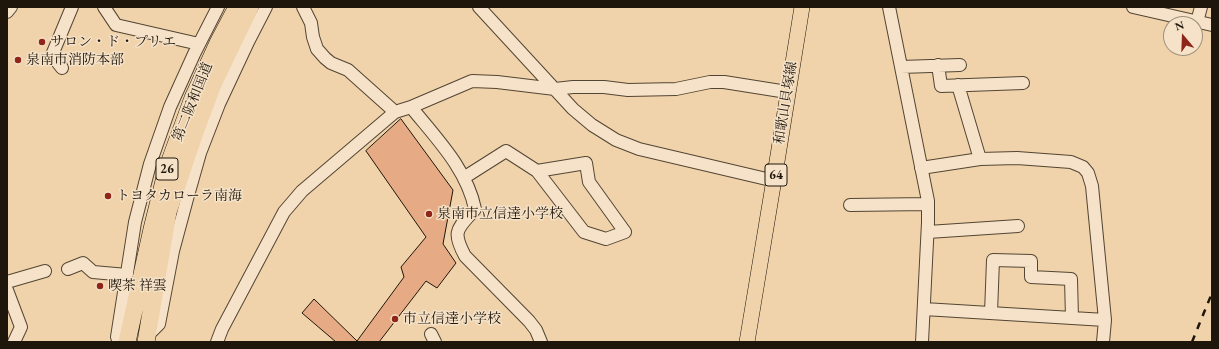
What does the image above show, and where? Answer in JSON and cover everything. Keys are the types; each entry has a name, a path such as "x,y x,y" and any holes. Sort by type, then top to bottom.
{"highway":[{"name":"第二阪和国道","path":"127,342 167,169 193,98 218,43 237,7"},
{"name":"第二阪和国道","path":"146,339 168,212 213,84 250,7"}],"main road":[{"name":"和歌山貝塚線","path":"748,342 802,7"}],"street":[{"path":"7,12 12,7"},
{"path":"62,68 52,55 72,7"},
{"path":"104,7 116,25 199,44"},
{"path":"119,342 117,337 135,222 150,164 170,107 218,7"},
{"path":"146,339 159,324 173,251 200,153 219,104 266,7"},
{"path":"303,7 311,23 317,49 331,63 348,70 395,112"},
{"path":"479,7 574,109 592,125 616,140 638,149 775,181"},
{"path":"889,7 928,204 928,232 922,342"},
{"path":"1133,7 1149,8 1176,16"},
{"path":"938,65 941,86 1023,83"},
{"path":"901,67 960,65"},
{"path":"217,342 222,329 284,212 302,191 395,112 411,107 472,81 497,82 555,89 604,86 628,90 676,89 710,82 724,82 788,92"},
{"path":"958,85 980,159"},
{"path":"411,107 448,152 465,177 475,210 458,229 457,235 459,245 465,256 529,321 536,330 541,342"},
{"path":"465,177 506,151 537,171 584,232 606,239 625,232 589,182 586,162 537,171"},
{"path":"921,168 980,159 1017,158 1071,162 1083,167 1088,173 1092,186 1105,320 1103,342"},
{"path":"850,205 928,204"},
{"path":"928,232 1018,226"},
{"path":"991,313 993,260 1031,261 1031,277 1071,279 1072,318"},
{"path":"68,269 83,263 93,272 127,274"},
{"path":"7,282 45,271"},
{"path":"7,290 21,327 14,342"},
{"path":"924,309 1105,320"}],"building":[{"name":"泉南市立信達小学校","path":"401,119 453,190 443,244 456,263 437,288 426,281 379,342 336,342 302,313 314,299 357,341 404,277 401,267 426,237 366,151"}],"railway":[{"path":"1192,342 1212,293"}],"place":[{"name":"サロン・ド・プリエ","path":"42,42"},
{"name":"泉南市消防本部","path":"18,60"},
{"name":"トヨタカローラ南海","path":"108,196"},
{"name":"泉南市立信達小学校","path":"429,214"},
{"name":"喫茶 祥雲","path":"100,286"},
{"name":"市立信達小学校","path":"395,319"}]}
